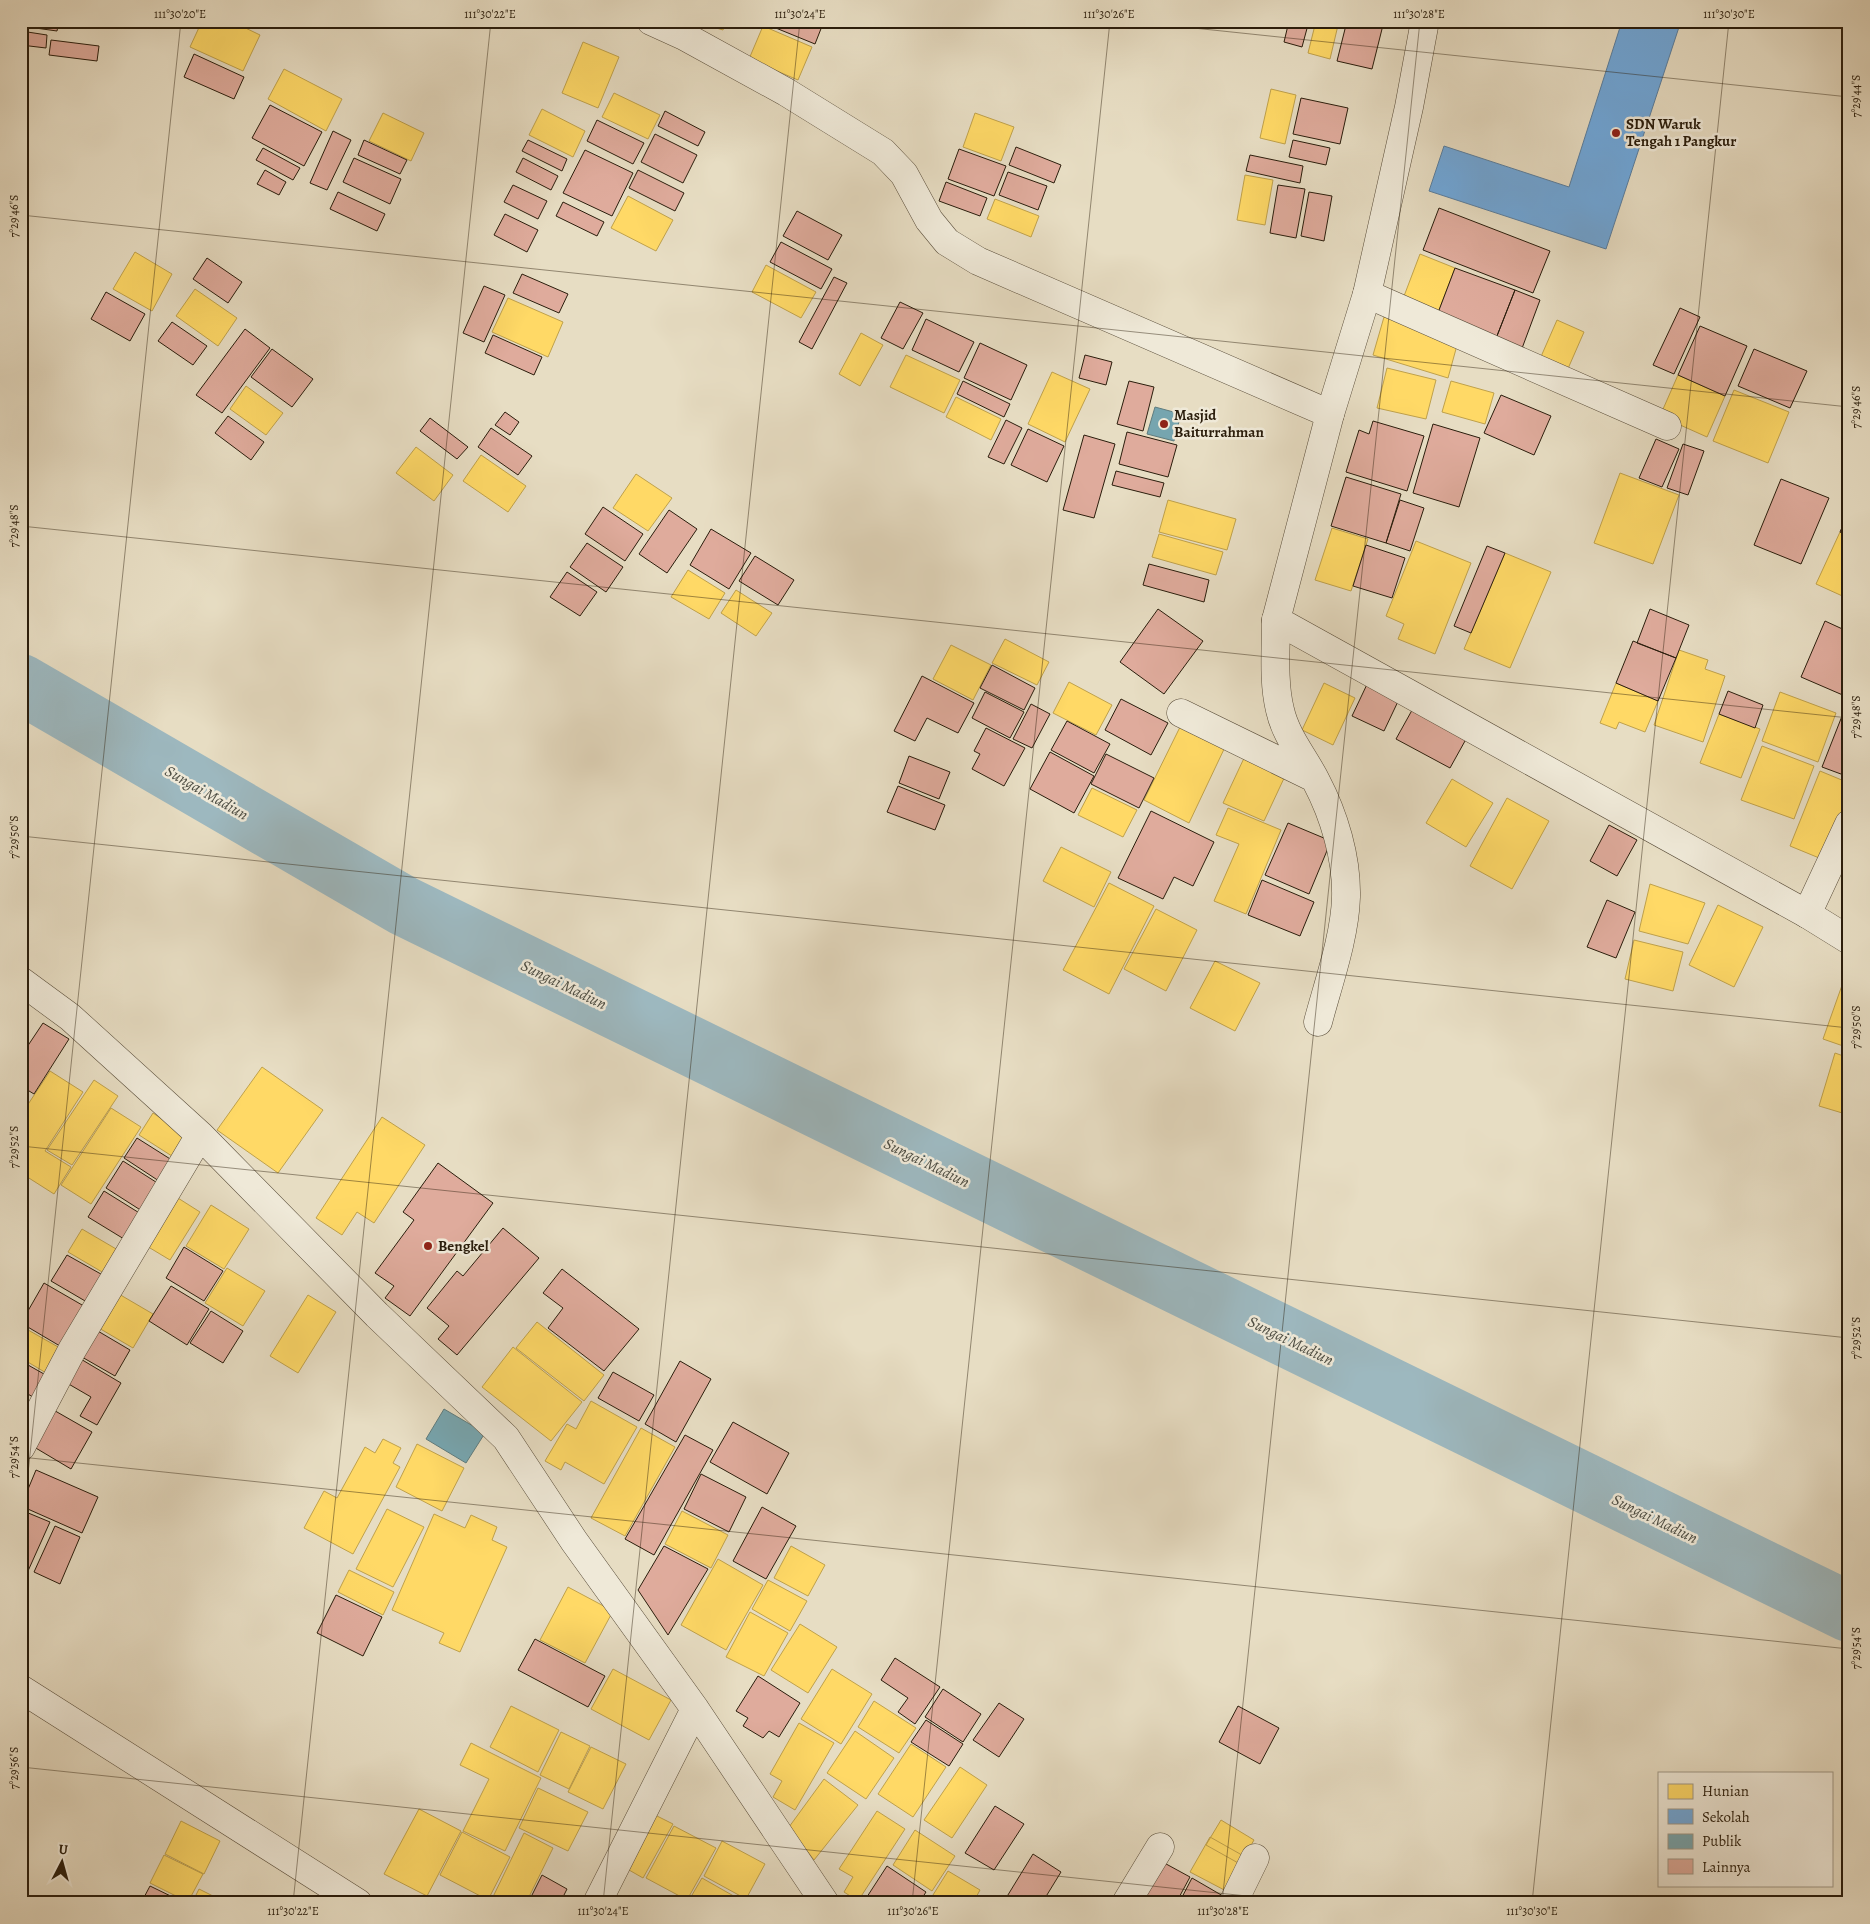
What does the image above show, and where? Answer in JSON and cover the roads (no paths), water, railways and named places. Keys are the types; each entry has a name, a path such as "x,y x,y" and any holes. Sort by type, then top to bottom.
{"street":[{"path":"651,21 685,28 883,152 904,174 929,220 947,242 978,261 1330,414"},
{"path":"1318,1022 1340,938 1346,898 1342,858 1333,822 1316,779 1294,747 1280,711 1276,672 1276,620 1330,414 1367,294 1409,107 1425,21"},
{"path":"1367,294 1667,426"},
{"path":"1276,620 1807,914 1849,940"},
{"path":"1181,713 1316,779"},
{"path":"1807,914 1849,824"},
{"path":"21,981 70,1017 200,1135 377,1315 506,1438 574,1541 695,1709 825,1903"},
{"path":"21,1447 72,1350 200,1135"},
{"path":"21,1689 358,1903"},
{"path":"597,1903 695,1709"},
{"path":"1126,1903 1160,1847"},
{"path":"1233,1903 1255,1858"}],"waterway":[{"name":"Sungai Madiun","path":"21,684 404,906 1849,1612"}],"place":[{"name":"SDN Waruk Tengah 1 Pangkur","path":"1616,133"},
{"name":"Masjid Baiturrahman","path":"1164,424"},
{"name":"Bengkel","path":"428,1246"}]}
